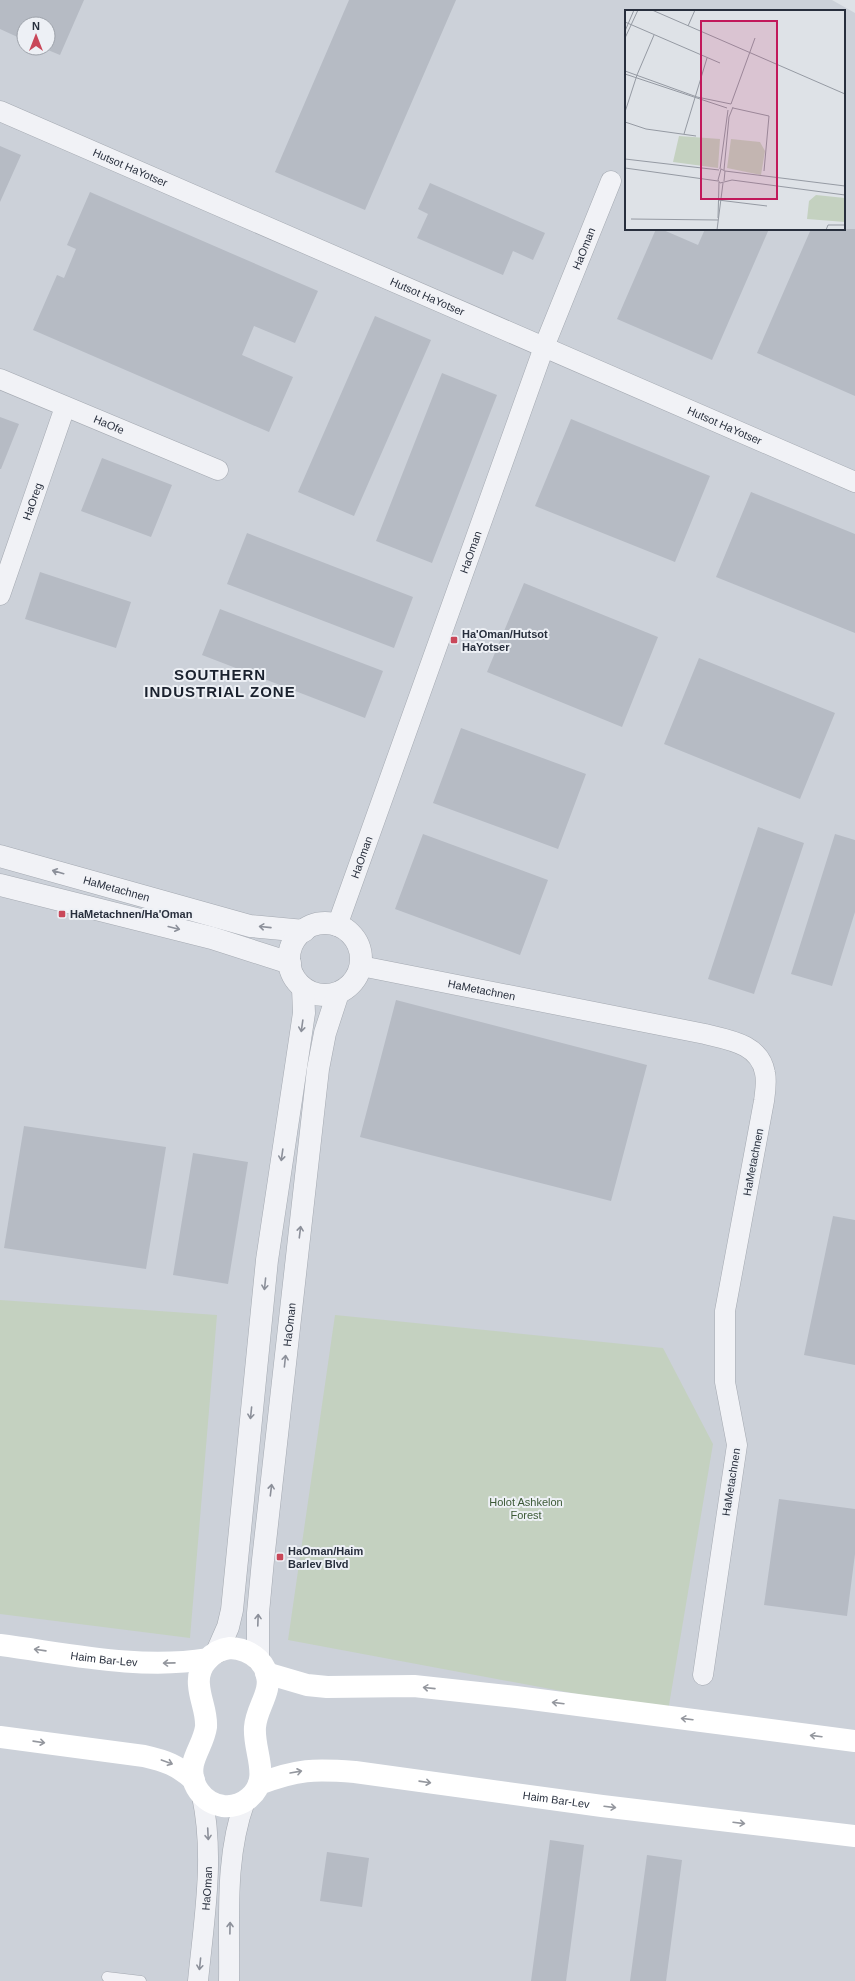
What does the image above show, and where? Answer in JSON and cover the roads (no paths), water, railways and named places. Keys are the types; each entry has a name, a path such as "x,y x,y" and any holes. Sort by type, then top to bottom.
{"main road":[{"name":"Haim Bar-Lev","path":"0,1645 135,1663 184,1662 212,1655 223,1649 238,1648 252,1654 262,1666"},
{"path":"198,1788 194,1763 202,1746 206,1726 206,1715 199,1680 202,1668 212,1655"},
{"path":"262,1666 307,1685 414,1686 516,1697 855,1741"},
{"path":"0,1737 144,1756 167,1761 182,1769 212,1802 223,1806 234,1805 245,1801 254,1793 259,1784 261,1768 255,1744 254,1729 257,1714 267,1689 262,1666"},
{"name":"Haim Bar-Lev","path":"259,1784 296,1771 319,1770 355,1772 602,1806 855,1836"}],"street":[{"name":"Hutsot HaYotser","path":"0,112 855,482"},
{"name":"HaOman","path":"337,926 544,347 611,181"},
{"name":"HaOfe","path":"0,379 218,470"},
{"name":"HaOreg","path":"0,595 65,407"},
{"name":"HaMetachnen","path":"0,856 250,926 304,931"},
{"path":"0,885 212,938 290,963"},
{"path":"326,924 337,926 346,930 354,937 359,946 361,966 356,978 348,987 338,993 320,995 303,988 294,976 290,963 293,945 304,931 314,926 326,924"},
{"name":"HaMetachnen","path":"361,966 705,1034 741,1043 758,1055 766,1074 764,1101 725,1311 725,1382 737,1445 703,1675"},
{"path":"212,1655 228,1627 232,1610 267,1260 304,1013 303,988"},
{"name":"HaOman","path":"262,1666 258,1613 287,1335 318,1069 325,1033 338,993"},
{"name":"HaOman","path":"198,1788 208,1835 208,1865 198,1981"},
{"name":"HaOman","path":"229,1981 230,1864 238,1822 245,1801"}],"lane":[{"path":"107,1977 140,1981"}],"place":[{"name":"Ha'Oman/Hutsot HaYotser","path":"454,640"},
{"name":"HaMetachnen/Ha'Oman","path":"62,914"},
{"name":"HaOman/Haim Barlev Blvd","path":"280,1557"}],"district":[{"name":"SOUTHERN INDUSTRIAL ZONE","path":"220,684"}],"park label":[{"name":"Holot Ashkelon Forest","path":"526,1508"}]}
